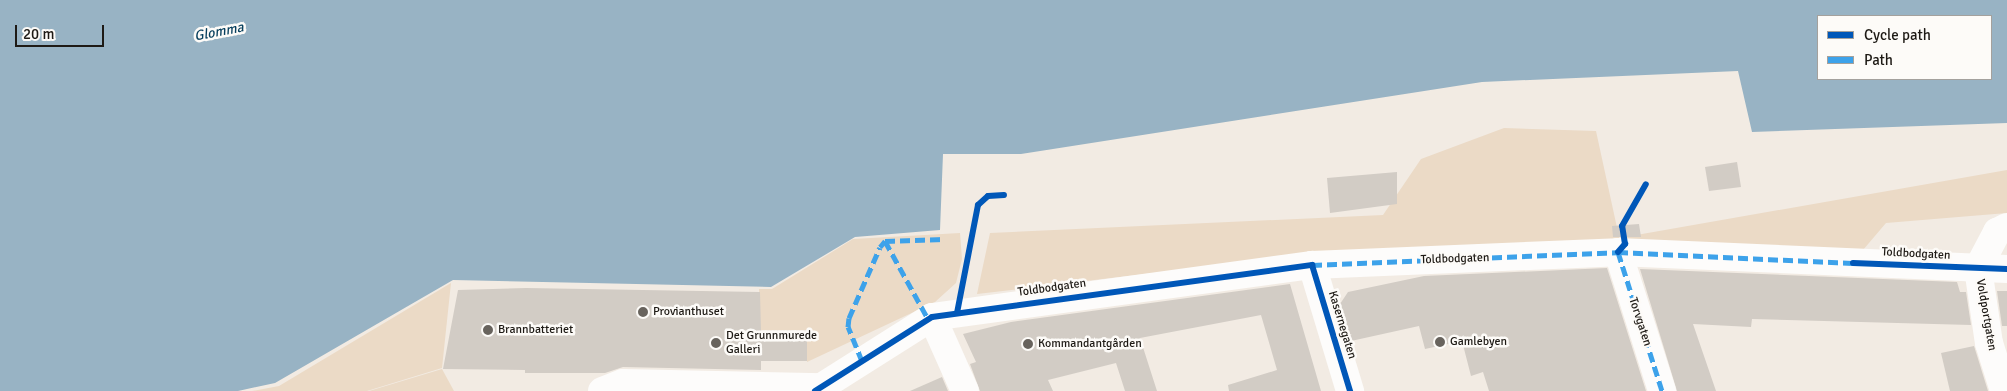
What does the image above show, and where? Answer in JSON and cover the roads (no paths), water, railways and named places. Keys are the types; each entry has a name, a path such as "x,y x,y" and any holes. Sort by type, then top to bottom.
{"street":[{"path":"1978,268 1997,232 2007,227"},
{"name":"Toldbodgaten","path":"819,389 932,317 1312,265 1618,252 2007,269"},
{"name":"Torvgaten","path":"1618,252 1662,391"},
{"name":"Kasernegaten","path":"1312,265 1350,391"},
{"name":"Voldportgaten","path":"1978,268 1989,343 2004,391"},
{"path":"932,317 965,391"},
{"path":"602,391 623,384 683,388 819,389"}],"water":[{"name":"Glomma","path":"0,0 2007,0 2007,123 1752,132 1738,71 1482,82 1021,154 943,154 940,230 855,237 771,287 453,280 275,383 238,391 0,391"}],"place":[{"name":"Provianthuset","path":"643,312"},
{"name":"Brannbatteriet","path":"488,330"},
{"name":"Gamlebyen","path":"1440,342"},
{"name":"Det Grunnmurede Galleri","path":"716,343"},
{"name":"Kommandantgården","path":"1028,344"}]}
